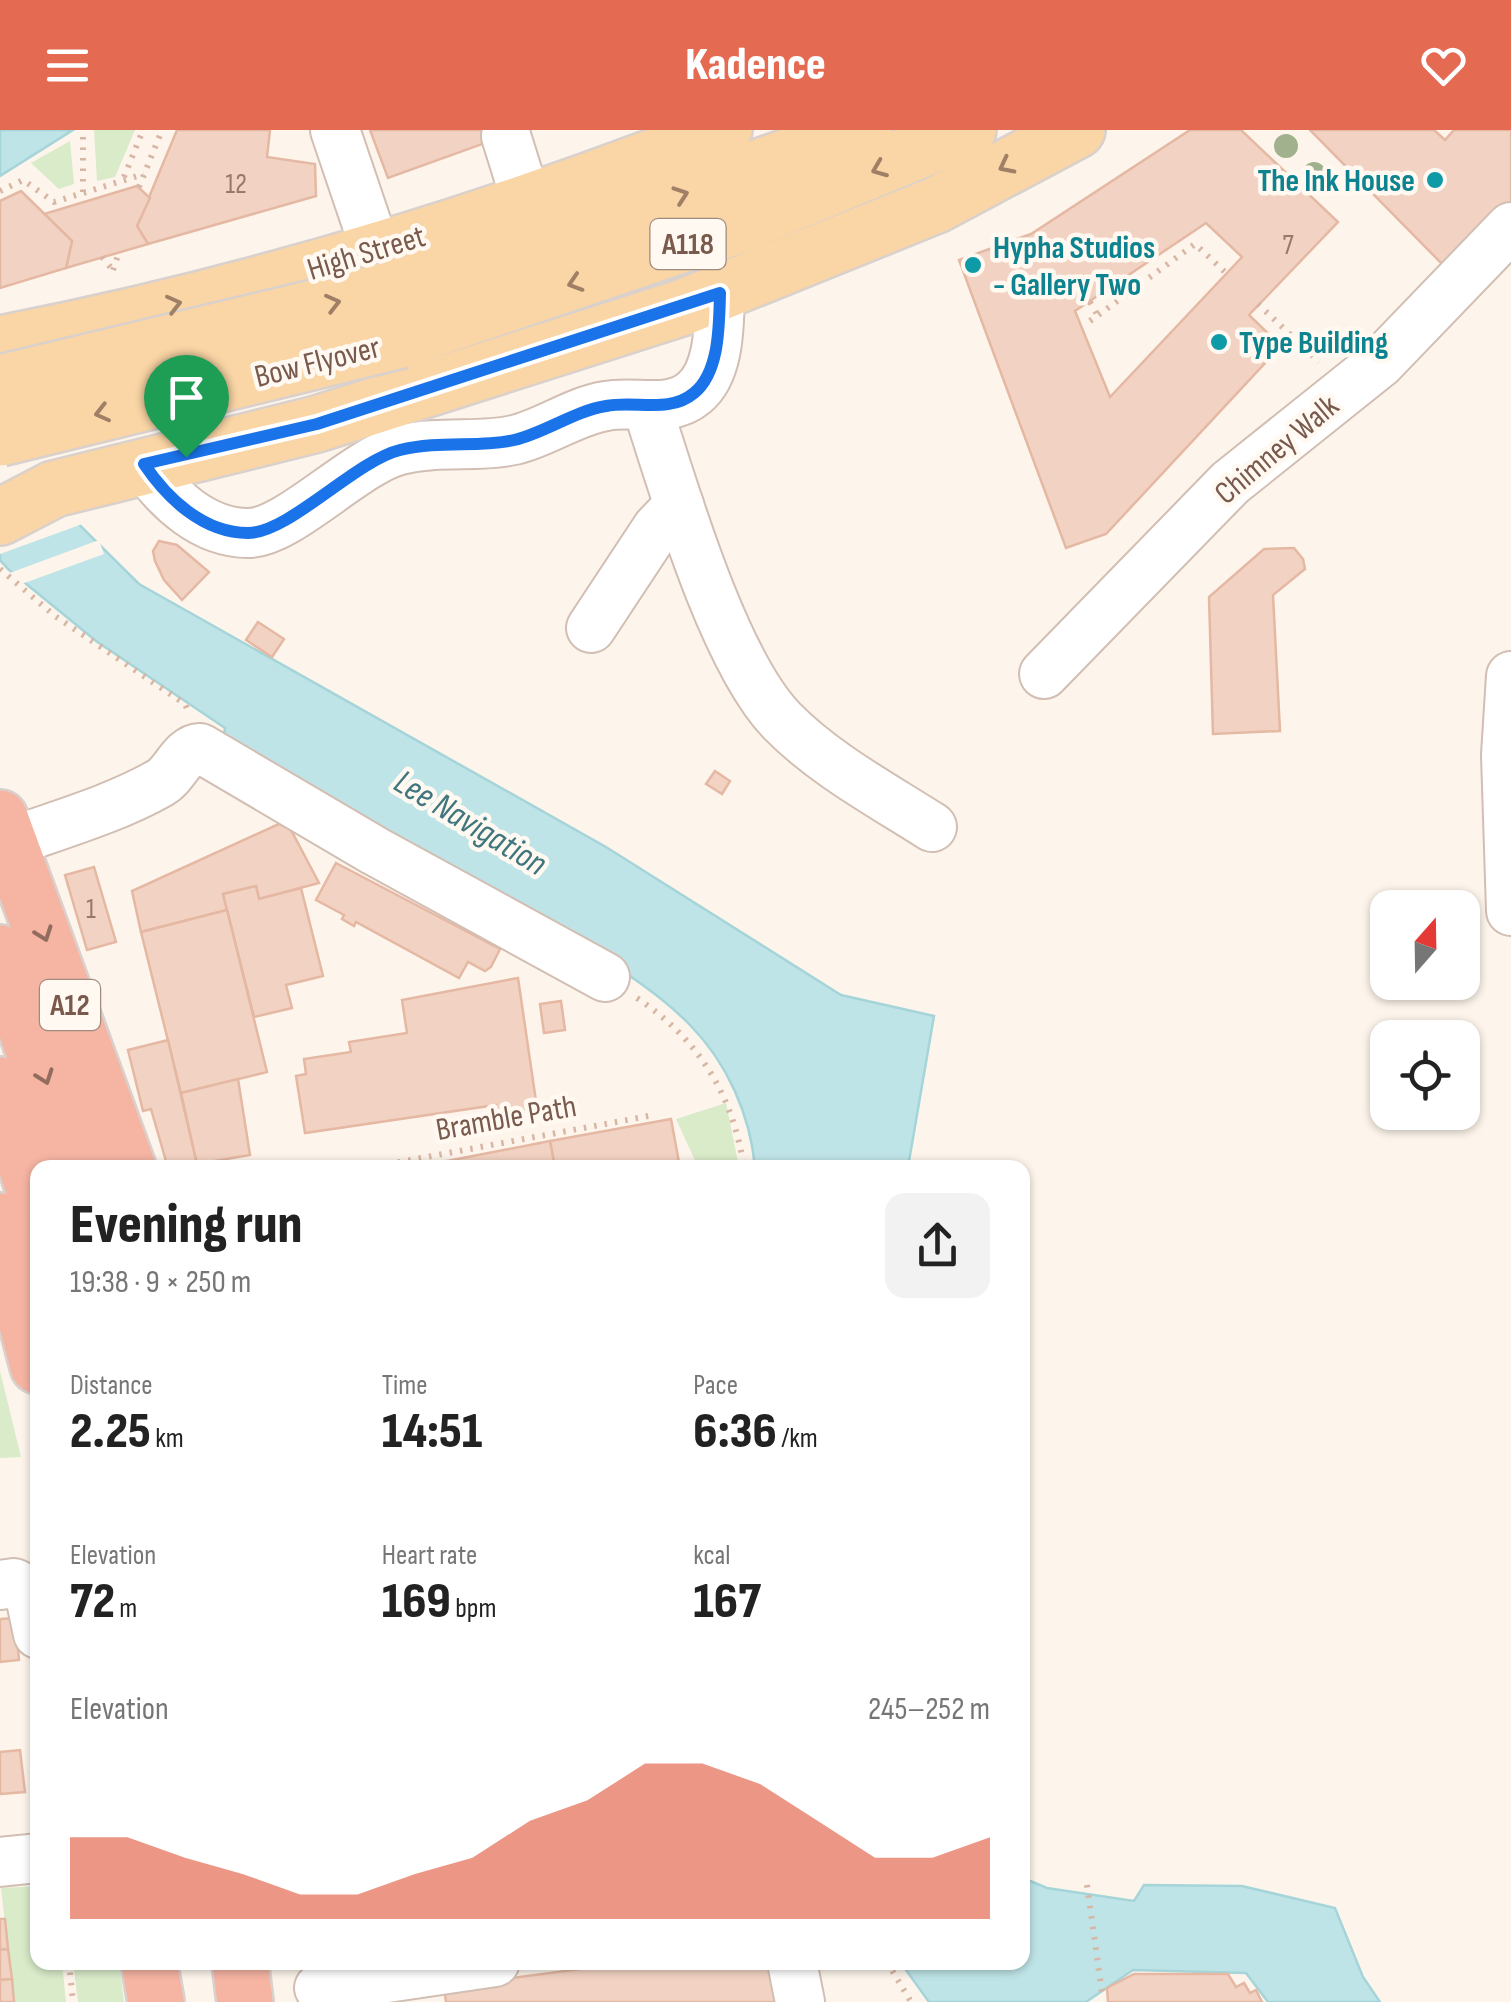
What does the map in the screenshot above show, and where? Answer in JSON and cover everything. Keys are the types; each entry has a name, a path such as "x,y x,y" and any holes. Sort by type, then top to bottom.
{"highway":[{"name":"A12","path":"6,830 125,1160"},
{"name":"A12","path":"0,952 71,1160"},
{"path":"0,1084 30,1178"},
{"path":"0,1222 30,1336"},
{"path":"150,1970 156,2002"},
{"path":"181,1970 186,2002"},
{"path":"241,1970 246,2002"}],"main road":[{"name":"High Street","path":"389,294 526,203 724,130"},
{"name":"High Street","path":"389,294 864,130"},
{"name":"High Street","path":"0,344 258,284 389,294 740,225 968,130"},
{"name":"A118","path":"0,517 54,489 317,424 720,293 782,270 805,254 820,254 922,211 1077,130"},
{"path":"165,461 199,441 224,393 258,284"},
{"name":"Bow Flyover","path":"0,384 389,294"},
{"name":"Bow Flyover","path":"0,438 389,294"}],"street":[{"path":"335,130 389,294"},
{"path":"506,136 526,203"},
{"name":"Chimney Walk","path":"1044,674 1230,483 1380,362 1511,227"},
{"path":"165,461 164,494 191,514 226,530 250,533 283,519 394,451 435,442 512,441 602,406 675,404 704,384 712,364 720,293"},
{"path":"647,406 679,504 744,670 782,721 851,775 932,827"},
{"path":"591,628 656,528 679,504"},
{"path":"1511,676 1503,764 1511,911"},
{"path":"6,830 142,793 169,778 194,747 605,978"},
{"path":"7,1584 29,1591 30,1596"},
{"path":"0,1862 30,1859"},
{"path":"319,1984 431,1970"},
{"path":"794,1970 800,2002"}],"path":[{"path":"83,130 83,192"},
{"path":"124,177 143,130"},
{"path":"139,187 162,130"},
{"path":"54,202 124,177 144,174"},
{"path":"0,191 23,180 61,209"},
{"path":"1090,321 1196,244 1226,274"},
{"path":"102,258 112,270 119,252"},
{"path":"1090,302 1098,316"},
{"path":"1258,304 1348,389"},
{"path":"0,570 56,616 185,704 194,747"},
{"path":"605,978 674,1025 700,1057 726,1093 742,1160"},
{"name":"Bramble Path","path":"410,1160 654,1115"},
{"path":"1087,1885 1102,1992"},
{"path":"70,1970 74,2002"},
{"path":"892,1970 911,2002"}],"green space":[{"path":"94,130 135,130 115,177 97,181"},
{"path":"70,141 74,184 59,189 31,163"},
{"path":"726,1103 738,1160 695,1160 676,1119"},
{"path":"0,1371 21,1457 0,1458"},
{"path":"30,1886 30,1970 63,1970 66,2002 14,2002 1,1888"},
{"path":"74,1970 120,1970 124,2002 78,2002"}],"water":[{"path":"0,130 73,130 0,176"},
{"name":"Lee Navigation","path":"0,446 139,584 606,847 841,995 934,1016 909,1160 754,1160 748,1128 726,1073 674,1009 599,956 462,874 223,741 225,728 96,641 0,560"},
{"path":"1030,1881 1047,1888 1134,1901 1144,1885 1242,1886 1335,1908 1363,1977 1380,2002 1268,2002 1246,1973 1133,1970 1086,2002 929,2002 906,1970 1030,1970"}],"pier":[{"path":"0,441 30,467 88,522 0,554"},
{"path":"99,540 104,554 19,585 7,574"}],"building":[{"path":"177,130 270,130 267,157 315,164 316,196 148,244 137,226"},
{"path":"370,130 521,130 388,178"},
{"name":"Type Building","path":"1190,130 1241,130 1338,222 1249,315 1281,346 1106,534 1066,548 959,260 1031,234","holes":["1206,223 1242,257 1110,397 1075,311"]},
{"name":"The Ink House","path":"1310,130 1434,130 1445,140 1454,130 1511,130 1511,202 1447,269"},
{"path":"137,186 150,198 137,226 148,244 66,268 72,241 44,214"},
{"path":"21,191 72,241 66,268 0,288 0,201"},
{"path":"159,541 177,545 209,572 182,600 164,580 155,561 153,551"},
{"path":"1294,548 1305,569 1273,595 1280,731 1213,734 1209,597 1264,549"},
{"path":"258,622 284,639 272,657 246,640"},
{"path":"715,771 730,781 722,794 706,784"},
{"path":"279,824 291,830 319,883 259,899 256,886 223,894 227,910 141,932 132,891"},
{"path":"336,863 500,949 491,967 485,971 468,962 459,978 356,922 354,926 342,919 344,915 316,900"},
{"path":"94,867 116,942 87,950 65,875"},
{"path":"256,886 259,899 301,888 323,976 286,985 292,1008 254,1017 223,894"},
{"path":"227,910 267,1072 181,1093 141,932"},
{"path":"518,978 537,1108 497,1114 496,1105 305,1133 296,1076 306,1074 304,1059 351,1052 349,1042 407,1033 402,1000"},
{"path":"561,1001 565,1030 544,1033 540,1004"},
{"path":"168,1040 196,1160 166,1160 151,1109 143,1111 128,1050"},
{"path":"238,1079 250,1155 196,1160 181,1093"},
{"path":"671,1119 679,1160 554,1160 550,1141"},
{"path":"550,1141 554,1160 452,1160"},
{"path":"15,1618 19,1660 0,1662 0,1619"},
{"path":"20,1750 25,1792 0,1794 0,1752"},
{"path":"0,1919 5,1919 8,1949 0,1950"},
{"path":"8,1949 12,1979 0,1980 0,1950"},
{"path":"573,1970 774,1970 778,2002 446,2002 444,1987"},
{"path":"1134,1974 1228,1974 1236,1987 1244,1983 1250,1993 1256,1990 1262,2002 1108,2002 1107,1988"},
{"path":"12,1979 14,2002 0,2002 0,1980"}],"place":[{"name":"The Ink House","path":"1435,180"},
{"name":"Hypha Studios - Gallery Two","path":"973,265"},
{"name":"Type Building","path":"1219,342"}],"route":[{"path":"720,293 712,364 704,384 692,396 675,404 602,406 512,441 435,442 394,451 283,519 250,533 226,530 191,514 164,494 144,464 186,457 317,424 720,293"}]}
